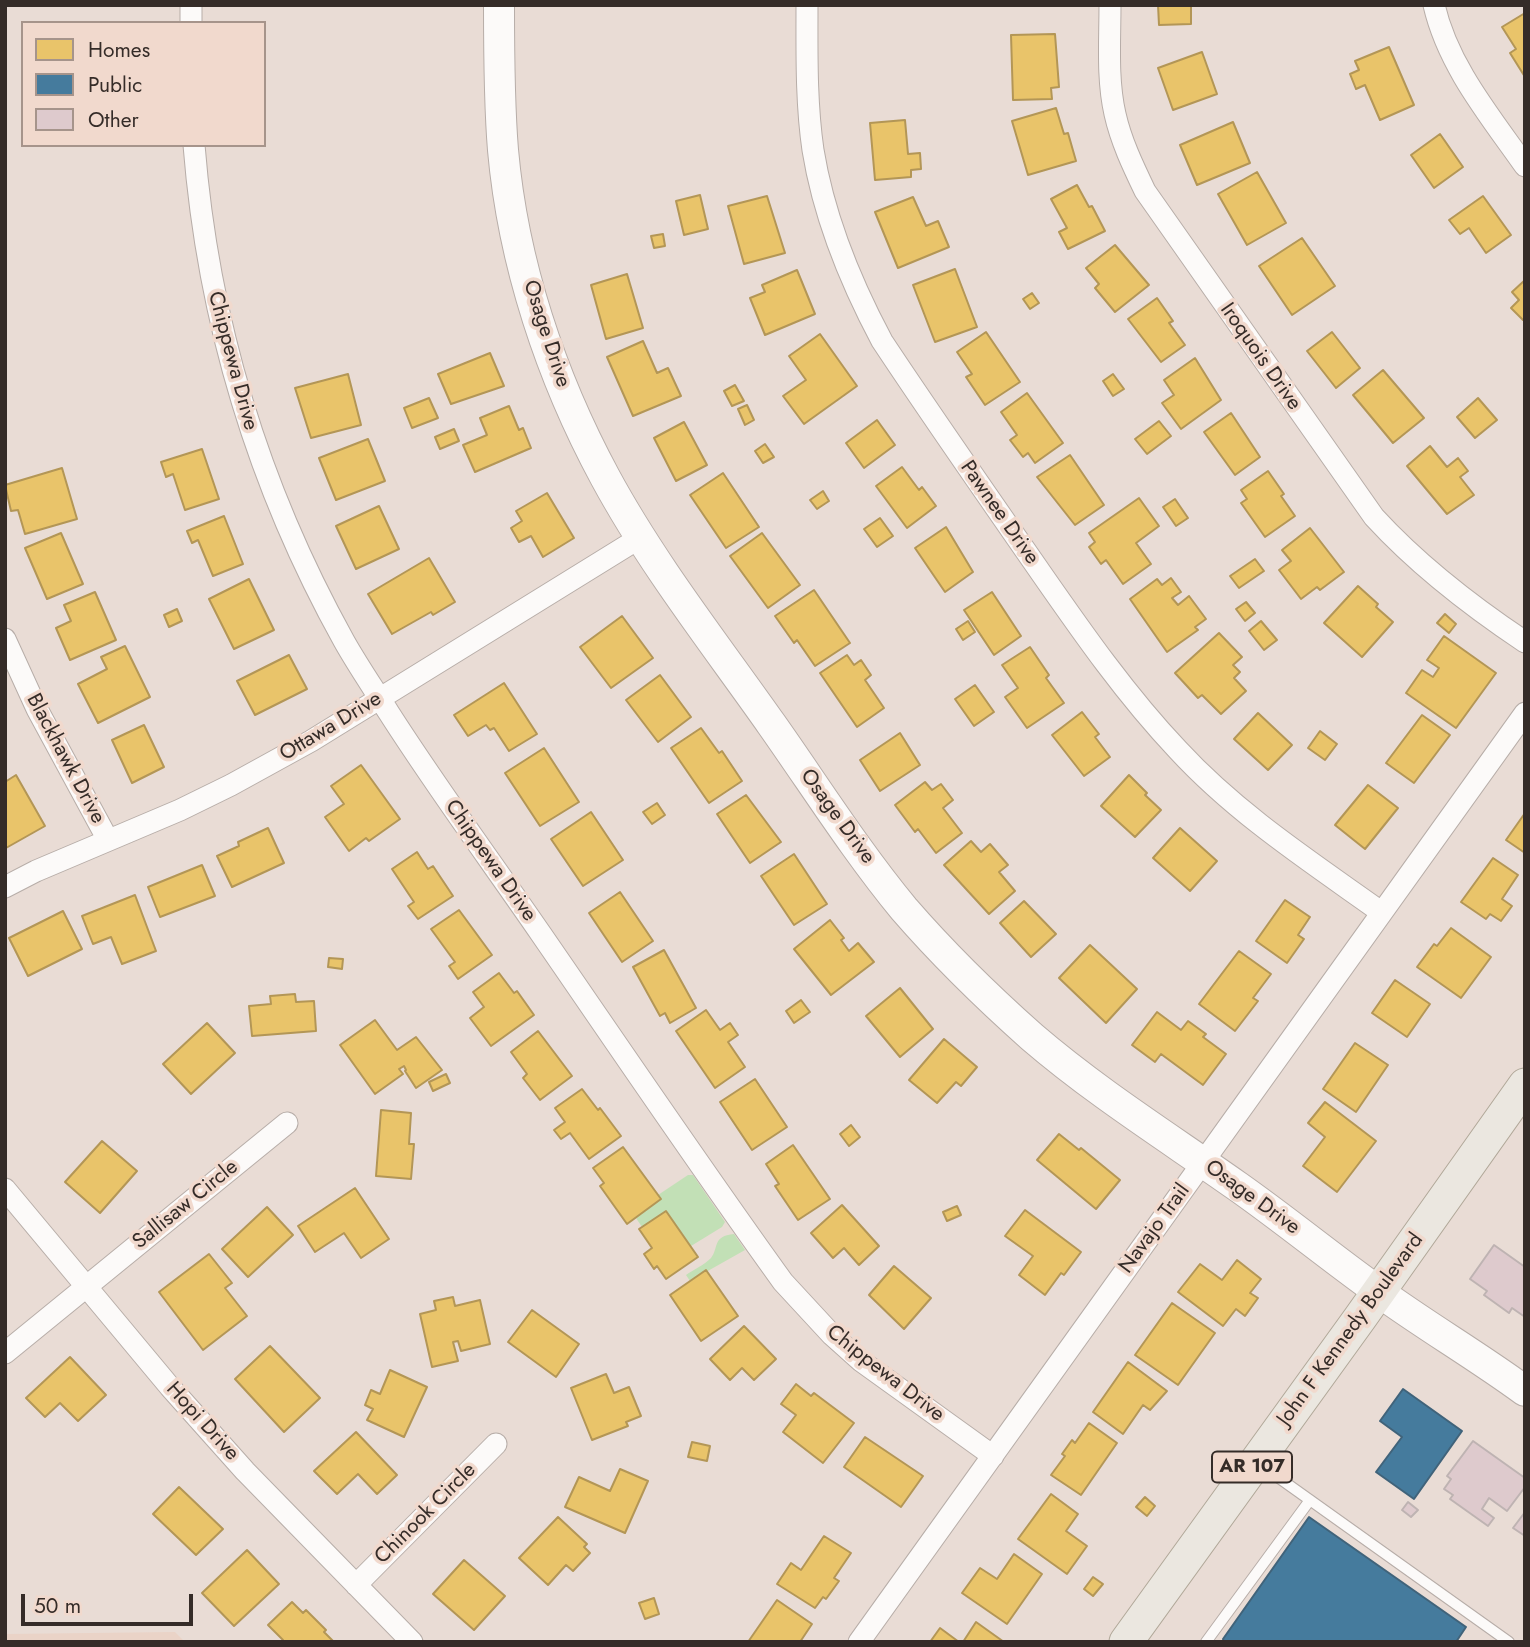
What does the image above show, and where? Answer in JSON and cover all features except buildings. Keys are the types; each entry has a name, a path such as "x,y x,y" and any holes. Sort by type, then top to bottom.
{"main road":[{"name":"John F Kennedy Boulevard","path":"1126,1642 1525,1085"}],"street":[{"name":"Osage Drive","path":"499,5 503,149 521,255 537,314 575,417 606,479 641,537 862,853 911,916 951,961 1033,1038 1378,1292 1483,1360 1525,1391"},
{"name":"Pawnee Drive","path":"807,5 807,88 813,150 839,247 858,296 882,341 1086,639 1179,752 1231,801 1381,912"},
{"name":"Iroquois Drive","path":"1110,5 1110,83 1115,114 1126,151 1145,191 1374,517 1443,583 1525,642"},
{"path":"1434,5 1450,50 1465,81 1525,166"},
{"name":"Chippewa Drive","path":"194,147 211,282 231,366 256,447 280,510 309,575 346,644 411,747 783,1282 832,1335 861,1361 993,1455"},
{"name":"Ottawa Drive","path":"5,887 36,870 180,810 231,785 380,698 641,537"},
{"name":"Blackhawk Drive","path":"5,639 37,709 108,840"},
{"name":"Navajo Trail","path":"859,1642 1525,713"},
{"name":"Sallisaw Circle","path":"5,1353 287,1123"},
{"name":"Hopi Drive","path":"5,1189 170,1387 245,1471 412,1642"},
{"name":"Chinook Circle","path":"356,1584 496,1444"}],"lane":[{"path":"1256,1462 1509,1642"},
{"path":"1206,1642 1310,1500"}],"shaded area":[{"path":"175,1632 185,1642 5,1642 5,1634"}],"green space":[{"path":"688,1175 693,1175 725,1222 722,1227 691,1246 666,1211 642,1227 636,1218 661,1199 658,1195"},
{"path":"734,1234 745,1250 690,1281 686,1275 711,1258 722,1237"}]}
